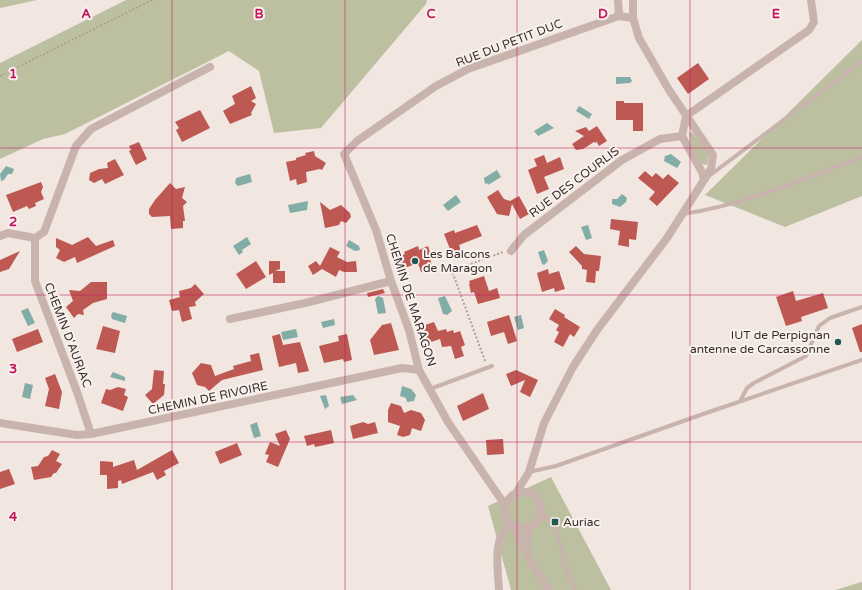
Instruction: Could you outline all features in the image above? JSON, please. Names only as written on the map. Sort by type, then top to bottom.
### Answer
[{"type":"street","points":[[618,0],[618,16]]},
{"type":"street","points":[[548,590],[505,515],[505,505],[527,475],[544,423],[573,367],[597,330],[667,238],[711,169],[713,155],[669,90],[639,38],[633,18],[633,0]]},
{"type":"street","points":[[704,180],[702,172],[682,136],[686,116],[810,30],[814,22],[811,0]]},
{"type":"street","name":"RUE DU PETIT DUC","points":[[344,154],[357,141],[436,86],[468,69],[618,16],[633,18]]},
{"type":"street","points":[[0,236],[8,233],[35,238],[44,232],[76,146],[91,129],[210,67]]},
{"type":"street","name":"RUE DES COURLIS","points":[[511,251],[524,235],[622,160],[660,139],[682,136]]},
{"type":"street","name":"CHEMIN DE MARAGON","points":[[344,154],[376,230],[391,281],[409,330],[419,370],[448,422],[505,505]]},
{"type":"street","name":"CHEMIN D'AURIAC","points":[[35,238],[35,281],[78,392],[91,434]]},
{"type":"street","points":[[230,319],[305,303],[391,281]]},
{"type":"street","name":"CHEMIN DE RIVOIRE","points":[[0,423],[77,434],[91,434],[402,368],[419,370]]},
{"type":"street","points":[[499,590],[497,564],[499,537],[504,528],[512,525],[524,528],[529,527],[539,519],[541,514],[540,502],[532,494],[527,475]]},
{"type":"street","points":[[493,487],[514,494],[521,492],[532,494]]},
{"type":"street","points":[[526,553],[529,527]]},
{"type":"lane","points":[[704,180],[862,61]]},
{"type":"lane","points":[[682,215],[708,211],[789,185],[862,158]]},
{"type":"lane","points":[[740,401],[747,388],[754,383],[806,356],[819,326],[830,318],[862,307]]},
{"type":"lane","points":[[527,475],[862,360]]},
{"type":"lane","points":[[430,389],[490,367]]},
{"type":"lane","points":[[541,514],[555,526],[559,535],[563,557],[575,590]]},
{"type":"path","points":[[0,76],[152,0]]},
{"type":"path","points":[[490,367],[452,271],[498,253],[511,251]]},
{"type":"green space","points":[[0,0],[37,0],[0,8]]},
{"type":"green space","points":[[126,0],[427,0],[426,4],[321,128],[274,133],[259,71],[229,51],[65,134],[43,139],[0,159],[0,63]]},
{"type":"green space","points":[[862,40],[862,196],[785,227],[705,195]]},
{"type":"green space","points":[[692,132],[709,154],[707,165],[702,164],[691,145],[689,133]]},
{"type":"green space","points":[[551,477],[611,590],[511,590],[488,506]]},
{"type":"green space","points":[[862,582],[862,590],[835,590]]},
{"type":"water","points":[[616,77],[630,77],[632,81],[630,83],[616,84]]},
{"type":"water","points":[[579,106],[592,114],[589,119],[576,111]]},
{"type":"water","points":[[547,123],[554,128],[538,136],[534,131]]},
{"type":"water","points":[[671,154],[681,162],[677,168],[664,161],[665,156]]},
{"type":"water","points":[[6,166],[14,169],[12,174],[8,174],[4,180],[1,181],[0,174]]},
{"type":"water","points":[[497,170],[501,177],[488,185],[487,183],[485,184],[484,178]]},
{"type":"water","points":[[250,174],[252,182],[238,186],[235,183],[236,178]]},
{"type":"water","points":[[622,194],[627,198],[626,202],[620,207],[612,204],[612,199],[617,199]]},
{"type":"water","points":[[456,195],[461,202],[448,211],[443,205]]},
{"type":"water","points":[[308,201],[307,210],[290,213],[288,205]]},
{"type":"water","points":[[588,225],[592,238],[586,240],[581,227]]},
{"type":"water","points":[[247,237],[251,244],[242,250],[243,252],[239,255],[233,246]]},
{"type":"water","points":[[349,240],[359,246],[360,250],[355,251],[346,246]]},
{"type":"water","points":[[544,250],[548,261],[544,265],[542,264],[538,252]]},
{"type":"water","points":[[378,296],[383,298],[386,313],[378,314],[375,299]]},
{"type":"water","points":[[445,296],[452,311],[447,315],[443,314],[438,298]]},
{"type":"water","points":[[28,308],[35,323],[28,326],[21,311]]},
{"type":"water","points":[[113,312],[127,316],[125,323],[112,319],[111,315]]},
{"type":"water","points":[[521,315],[524,328],[518,330],[514,317]]},
{"type":"water","points":[[334,319],[335,325],[323,328],[321,322]]},
{"type":"water","points":[[296,329],[298,337],[283,340],[281,332]]},
{"type":"water","points":[[113,372],[125,377],[125,381],[110,377]]},
{"type":"water","points":[[25,383],[33,385],[30,399],[22,397]]},
{"type":"water","points":[[402,386],[411,389],[416,395],[414,401],[407,402],[406,398],[400,396]]},
{"type":"water","points":[[326,395],[329,406],[325,409],[320,396]]},
{"type":"water","points":[[353,395],[357,400],[342,404],[340,397]]},
{"type":"water","points":[[257,422],[261,436],[254,438],[250,425]]},
{"type":"building","points":[[698,63],[709,79],[688,94],[677,78]]},
{"type":"building","points":[[251,86],[256,98],[251,101],[256,104],[251,113],[252,115],[230,124],[223,111],[235,104],[232,96]]},
{"type":"building","points":[[616,101],[624,101],[624,103],[643,103],[643,131],[633,131],[633,120],[616,120]]},
{"type":"building","points":[[200,110],[210,128],[182,142],[176,130],[179,128],[175,122]]},
{"type":"building","points":[[597,126],[607,141],[599,146],[596,141],[596,143],[594,142],[583,149],[576,150],[572,144],[584,136],[575,131],[586,127],[589,131]]},
{"type":"building","points":[[139,142],[147,159],[136,165],[129,151],[131,150],[129,146]]},
{"type":"building","points":[[314,151],[315,156],[326,163],[322,170],[320,169],[306,172],[307,182],[297,185],[296,179],[290,181],[286,162],[296,160],[296,158],[306,155],[305,153]]},
{"type":"building","points":[[544,155],[547,163],[560,157],[564,169],[544,177],[549,189],[537,194],[528,170],[537,166],[534,159]]},
{"type":"building","points":[[115,159],[124,175],[105,184],[102,179],[94,183],[89,180],[90,173],[99,169],[108,168],[107,163]]},
{"type":"building","points":[[645,171],[652,177],[656,173],[663,179],[668,174],[679,183],[657,206],[649,199],[655,192],[638,178]]},
{"type":"building","points":[[41,182],[43,187],[41,192],[44,199],[35,203],[36,206],[29,209],[27,206],[13,212],[6,195]]},
{"type":"building","points":[[170,183],[176,189],[185,187],[182,198],[187,202],[183,206],[185,221],[183,221],[183,228],[171,229],[170,216],[152,217],[149,214],[149,209],[155,200]]},
{"type":"building","points":[[498,190],[504,199],[510,201],[519,196],[529,214],[520,219],[512,204],[509,216],[497,214],[487,197]]},
{"type":"building","points":[[320,202],[330,210],[341,205],[350,213],[351,217],[346,223],[341,221],[339,225],[325,228]]},
{"type":"building","points":[[611,219],[638,222],[636,240],[629,239],[629,247],[618,245],[620,231],[610,229]]},
{"type":"building","points":[[477,225],[482,236],[459,245],[463,256],[454,259],[444,234],[454,230],[455,233]]},
{"type":"building","points":[[88,237],[96,246],[113,240],[115,246],[77,263],[75,257],[64,262],[56,258],[60,250],[56,247],[56,238],[72,245]]},
{"type":"building","name":"Les Balcons de Maragon","points":[[418,246],[419,250],[428,246],[432,258],[430,259],[433,268],[421,272],[418,263],[402,269],[397,257]]},
{"type":"building","points":[[576,246],[584,254],[601,256],[599,271],[596,271],[595,283],[586,282],[587,270],[582,269],[582,266],[569,252]]},
{"type":"building","points":[[330,247],[340,252],[337,257],[347,262],[356,261],[357,272],[344,272],[339,270],[336,277],[322,269],[313,275],[308,266],[316,261],[320,266]]},
{"type":"building","points":[[20,251],[9,269],[0,272],[0,260]]},
{"type":"building","points":[[256,261],[266,277],[246,289],[236,274]]},
{"type":"building","points":[[269,261],[280,261],[280,269],[275,271],[285,271],[285,283],[273,283],[273,273],[269,275]]},
{"type":"building","points":[[548,269],[549,274],[559,271],[565,289],[555,292],[554,288],[542,292],[537,273]]},
{"type":"building","points":[[484,276],[489,291],[497,288],[500,298],[478,304],[474,292],[471,293],[469,281]]},
{"type":"building","points":[[91,282],[107,282],[107,299],[93,303],[83,310],[84,315],[78,314],[74,318],[66,307],[73,301],[69,290],[80,291]]},
{"type":"building","points":[[195,284],[204,294],[195,302],[196,306],[189,307],[192,319],[182,322],[179,310],[172,311],[169,300],[180,297],[179,291],[191,288]]},
{"type":"building","points":[[383,289],[385,293],[368,297],[367,293]]},
{"type":"building","points":[[793,291],[796,301],[823,293],[828,308],[801,317],[802,321],[786,326],[776,297]]},
{"type":"building","points":[[555,309],[565,315],[564,317],[580,327],[574,337],[570,334],[563,347],[554,342],[559,332],[556,330],[559,325],[549,319]]},
{"type":"building","points":[[509,315],[517,341],[508,344],[504,332],[491,336],[487,322]]},
{"type":"building","points":[[434,322],[438,331],[446,329],[447,332],[453,330],[454,333],[460,331],[465,345],[461,347],[464,356],[455,359],[451,346],[442,347],[440,339],[428,343],[422,326]]},
{"type":"building","points":[[391,323],[399,350],[374,355],[370,340],[382,325]]},
{"type":"building","points":[[862,324],[862,352],[860,352],[852,328]]},
{"type":"building","points":[[103,326],[120,331],[115,353],[96,349]]},
{"type":"building","points":[[38,329],[43,342],[17,352],[12,339]]},
{"type":"building","points":[[280,334],[283,345],[300,342],[309,371],[298,373],[296,363],[279,367],[272,336]]},
{"type":"building","points":[[347,334],[352,360],[344,362],[343,359],[324,363],[319,346],[339,341],[338,336]]},
{"type":"building","points":[[259,353],[263,370],[222,380],[209,391],[205,387],[197,385],[192,373],[201,363],[211,365],[215,376],[234,369],[233,366],[251,361],[250,355]]},
{"type":"building","points":[[154,370],[164,371],[163,384],[165,384],[164,395],[153,404],[145,395],[152,389]]},
{"type":"building","points":[[516,370],[538,380],[530,397],[520,392],[525,380],[511,386],[506,374]]},
{"type":"building","points":[[55,374],[62,392],[59,409],[45,406],[49,389],[45,378]]},
{"type":"building","points":[[118,387],[126,389],[124,395],[128,397],[123,411],[101,403],[106,389],[110,390]]},
{"type":"building","points":[[483,393],[489,409],[463,421],[457,406]]},
{"type":"building","points":[[391,403],[401,406],[404,413],[411,410],[421,413],[425,420],[421,431],[412,428],[410,435],[403,437],[397,435],[400,426],[388,422],[388,410]]},
{"type":"building","points":[[363,422],[368,424],[375,422],[378,433],[353,439],[350,426]]},
{"type":"building","points":[[286,430],[290,439],[278,467],[266,462],[269,455],[265,454],[270,442],[280,446],[275,434]]},
{"type":"building","points":[[331,430],[334,443],[315,447],[314,444],[307,446],[304,436]]},
{"type":"building","points":[[503,439],[504,454],[487,455],[486,440]]},
{"type":"building","points":[[237,443],[242,455],[220,464],[215,452]]},
{"type":"building","points":[[52,450],[60,454],[56,461],[62,464],[56,473],[54,473],[51,477],[34,480],[31,467],[38,466],[44,457],[48,456]]},
{"type":"building","points":[[172,450],[179,463],[164,471],[166,475],[157,480],[153,472],[122,484],[121,480],[118,481],[118,488],[107,489],[107,475],[100,475],[100,461],[113,462],[113,467],[134,460],[137,470]]},
{"type":"building","points":[[9,469],[15,484],[0,489],[0,472]]},
{"type":"place","name":"Les Balcons de Maragon","points":[[415,261]]},
{"type":"place","name":"IUT de Perpignan antenne de Carcassonne","points":[[838,342]]},
{"type":"place","name":"Auriac","points":[[555,522]]}]
